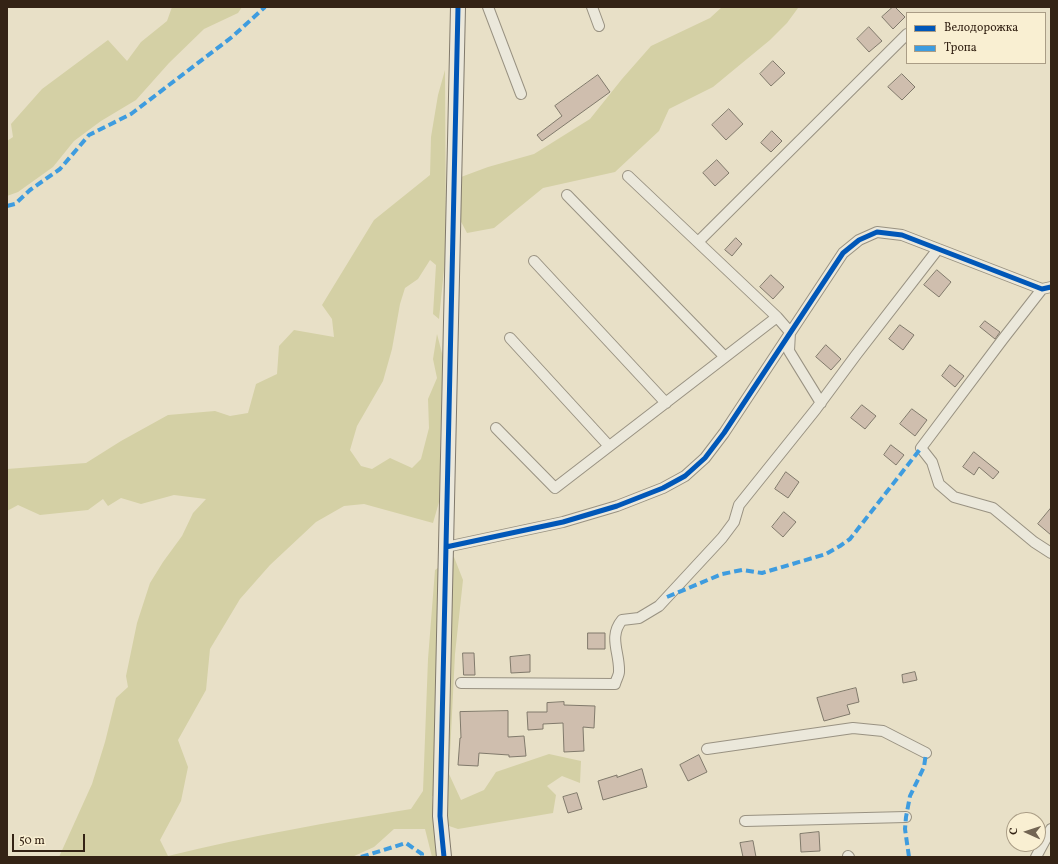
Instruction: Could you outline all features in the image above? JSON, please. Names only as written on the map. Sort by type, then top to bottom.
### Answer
[{"type":"street","points":[[444,857],[440,816],[458,7]]},
{"type":"street","points":[[488,7],[521,94]]},
{"type":"street","points":[[592,7],[599,26]]},
{"type":"street","points":[[698,242],[906,35]]},
{"type":"street","points":[[628,176],[778,317],[790,332],[790,352],[821,403]]},
{"type":"street","points":[[567,195],[725,357]]},
{"type":"street","points":[[446,547],[564,522],[617,506],[663,488],[685,476],[705,458],[724,433],[843,253],[858,240],[877,232],[902,235],[1046,288],[1003,339],[921,448],[932,462],[939,484],[954,497],[993,508],[1034,542],[1051,553]]},
{"type":"street","points":[[462,683],[615,684],[619,672],[615,646],[616,627],[622,620],[638,618],[660,606],[722,538],[734,522],[740,505],[821,403],[938,249]]},
{"type":"street","points":[[534,261],[666,403]]},
{"type":"street","points":[[496,428],[555,488],[778,317]]},
{"type":"street","points":[[510,338],[609,446]]},
{"type":"street","points":[[707,749],[853,728],[883,731],[926,753]]},
{"type":"street","points":[[745,821],[906,817]]},
{"type":"street","points":[[1036,857],[1051,829]]},
{"type":"shaded area","points":[[172,7],[242,7],[238,13],[204,29],[169,63],[136,100],[101,121],[74,141],[53,167],[18,192],[7,196],[7,141],[13,137],[11,124],[42,89],[108,40],[127,61],[141,42],[167,21]]},
{"type":"shaded area","points":[[722,7],[798,8],[787,23],[770,40],[713,87],[669,109],[659,131],[615,172],[543,188],[494,228],[467,233],[458,216],[461,177],[488,167],[534,154],[590,119],[651,46],[710,18]]},
{"type":"shaded area","points":[[445,70],[446,250],[439,319],[433,314],[436,265],[430,260],[418,279],[405,288],[400,304],[392,349],[383,381],[357,426],[350,450],[361,466],[372,469],[390,458],[412,468],[421,459],[429,428],[428,399],[437,378],[433,359],[437,334],[443,357],[440,452],[441,495],[433,523],[364,504],[344,506],[316,522],[270,565],[240,599],[210,649],[206,690],[178,740],[188,767],[181,801],[160,840],[168,856],[290,830],[411,809],[423,791],[428,659],[435,570],[454,557],[463,580],[455,654],[449,774],[461,800],[484,790],[496,772],[549,754],[581,761],[580,783],[562,776],[547,786],[556,795],[553,813],[458,829],[446,825],[445,803],[432,796],[435,835],[439,857],[432,857],[425,829],[394,829],[374,847],[352,857],[59,857],[92,784],[105,742],[116,698],[128,687],[126,676],[137,623],[150,583],[182,536],[193,513],[206,499],[174,495],[141,504],[121,498],[108,506],[103,499],[88,510],[40,515],[18,505],[7,511],[7,469],[86,463],[121,441],[168,415],[215,411],[230,416],[248,413],[256,384],[277,374],[279,346],[294,330],[334,337],[332,319],[322,305],[374,220],[430,175],[431,137],[438,95]]},
{"type":"building","points":[[893,7],[895,7],[905,17],[893,29],[882,17]]},
{"type":"building","points":[[869,27],[882,41],[869,52],[857,39]]},
{"type":"building","points":[[773,61],[785,73],[771,86],[760,74]]},
{"type":"building","points":[[902,74],[915,87],[902,100],[888,87]]},
{"type":"building","points":[[598,75],[610,92],[542,141],[537,135],[562,116],[555,106]]},
{"type":"building","points":[[729,109],[743,124],[726,140],[712,125]]},
{"type":"building","points":[[772,131],[782,141],[771,152],[761,143]]},
{"type":"building","points":[[717,160],[729,173],[715,186],[703,173]]},
{"type":"building","points":[[736,238],[742,244],[732,256],[725,250]]},
{"type":"building","points":[[937,270],[951,282],[939,297],[924,285]]},
{"type":"building","points":[[771,275],[784,287],[773,299],[760,287]]},
{"type":"building","points":[[985,321],[1000,332],[995,339],[980,327]]},
{"type":"building","points":[[900,325],[914,335],[903,350],[889,339]]},
{"type":"building","points":[[826,345],[841,359],[831,370],[816,357]]},
{"type":"building","points":[[950,365],[964,376],[955,387],[942,376]]},
{"type":"building","points":[[862,405],[876,416],[865,429],[851,418]]},
{"type":"building","points":[[912,409],[927,420],[915,436],[900,424]]},
{"type":"building","points":[[891,445],[904,455],[896,465],[884,455]]},
{"type":"building","points":[[974,452],[999,472],[993,479],[979,467],[974,475],[963,467]]},
{"type":"building","points":[[786,472],[799,482],[788,498],[775,489]]},
{"type":"building","points":[[1051,508],[1051,535],[1038,524]]},
{"type":"building","points":[[784,512],[796,522],[783,537],[772,527]]},
{"type":"building","points":[[588,633],[605,633],[605,649],[588,649]]},
{"type":"building","points":[[463,653],[474,653],[475,675],[464,675]]},
{"type":"building","points":[[530,655],[530,672],[511,673],[510,657]]},
{"type":"building","points":[[915,672],[917,680],[903,683],[902,675]]},
{"type":"building","points":[[856,688],[859,702],[847,705],[850,714],[824,721],[817,698]]},
{"type":"building","points":[[564,702],[564,705],[595,706],[594,728],[583,727],[584,751],[564,752],[563,723],[543,724],[543,729],[528,730],[527,712],[547,712],[547,703]]},
{"type":"building","points":[[508,711],[508,737],[524,736],[526,756],[509,757],[509,755],[479,753],[478,766],[458,765],[461,738],[460,712]]},
{"type":"building","points":[[699,755],[707,772],[688,781],[680,765]]},
{"type":"building","points":[[642,769],[647,787],[603,800],[598,781]]},
{"type":"building","points":[[577,793],[582,809],[568,813],[563,797]]},
{"type":"building","points":[[819,832],[820,851],[801,852],[800,834]]},
{"type":"building","points":[[753,841],[756,857],[743,857],[740,843]]},
{"type":"marked path","points":[[7,206],[15,204],[30,190],[60,169],[89,135],[131,114],[232,37],[265,7]]},
{"type":"marked path","points":[[667,597],[722,574],[742,570],[762,573],[826,554],[840,546],[850,539],[921,448]]},
{"type":"marked path","points":[[909,857],[905,829],[906,817],[910,796],[924,767],[926,753]]},
{"type":"marked path","points":[[361,857],[406,843],[422,854],[422,857]]},
{"type":"cycle path","points":[[444,857],[440,816],[458,7]]},
{"type":"cycle path","points":[[446,547],[563,522],[617,506],[663,488],[685,476],[705,458],[724,433],[843,253],[859,240],[877,232],[902,235],[1042,289],[1051,287]]}]
